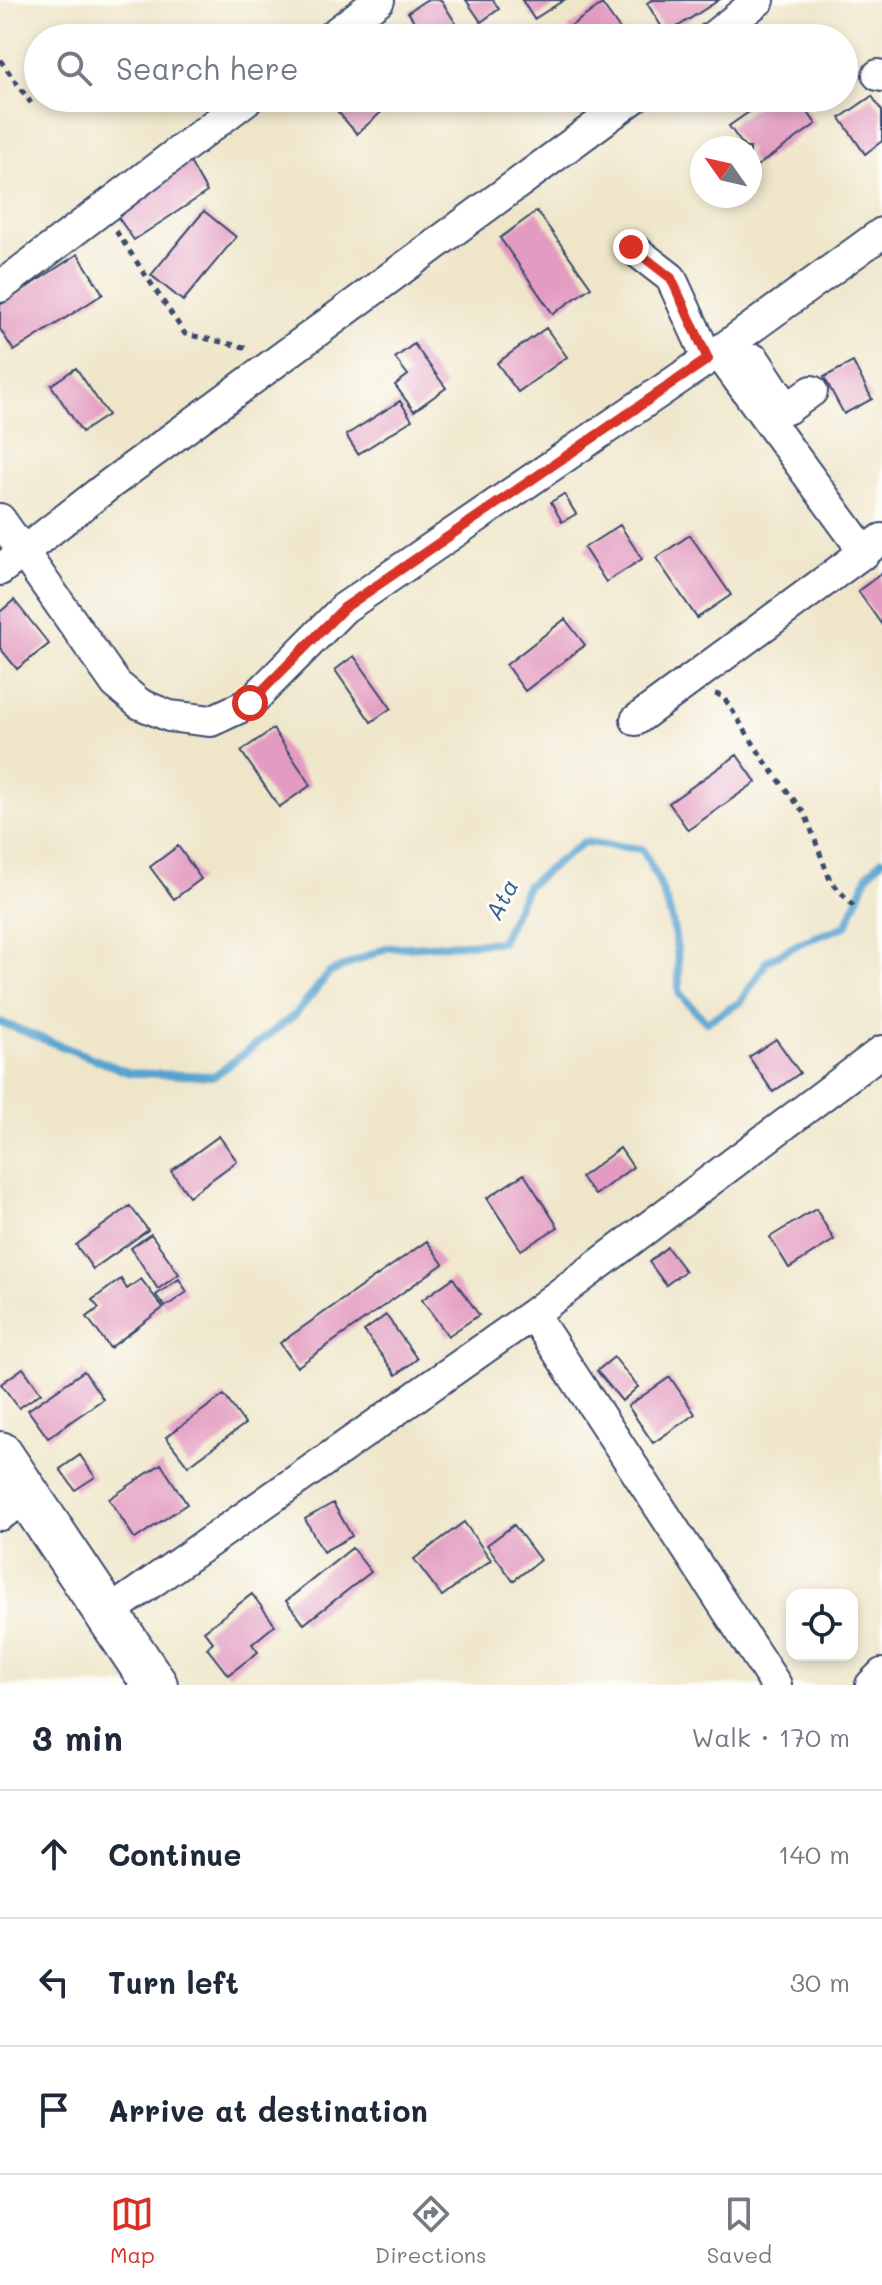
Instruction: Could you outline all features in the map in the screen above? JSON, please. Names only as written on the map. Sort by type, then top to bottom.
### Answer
[{"type":"highway","points":[[0,1454],[14,1506],[108,1613],[155,1685]]},
{"type":"street","points":[[347,24],[379,0]]},
{"type":"street","points":[[729,24],[759,0]]},
{"type":"street","points":[[0,287],[230,112]]},
{"type":"street","points":[[11,562],[110,484],[615,112]]},
{"type":"street","points":[[0,519],[11,562],[116,684],[140,704],[169,716],[211,721],[250,703],[344,608],[720,361],[882,233]]},
{"type":"street","points":[[631,247],[671,278],[720,361],[874,546],[636,720]]},
{"type":"street","points":[[720,361],[755,360],[787,409],[812,391]]},
{"type":"street","points":[[108,1613],[533,1314],[882,1051]]},
{"type":"street","points":[[533,1314],[776,1685]]},
{"type":"street","points":[[871,1685],[882,1674]]},
{"type":"path","points":[[0,60],[24,93]]},
{"type":"path","points":[[102,209],[185,334],[285,356]]},
{"type":"path","points":[[683,686],[723,696],[806,816],[830,880],[854,907]]},
{"type":"building","points":[[426,0],[441,0],[456,24],[416,24],[408,12]]},
{"type":"building","points":[[466,0],[493,0],[499,9],[481,22]]},
{"type":"building","points":[[522,0],[564,0],[534,19]]},
{"type":"building","points":[[652,0],[719,0],[682,24],[660,24],[647,3]]},
{"type":"building","points":[[602,4],[616,24],[574,24]]},
{"type":"building","points":[[872,96],[882,111],[882,141],[865,154],[840,118],[849,112],[858,112],[858,106]]},
{"type":"building","points":[[338,112],[381,112],[357,134]]},
{"type":"building","points":[[749,112],[808,112],[816,124],[762,162],[762,136],[736,136],[729,126]]},
{"type":"building","points":[[190,162],[207,192],[134,240],[115,213]]},
{"type":"building","points":[[204,211],[236,237],[183,301],[151,275]]},
{"type":"building","points":[[537,211],[591,287],[553,314],[500,238]]},
{"type":"building","points":[[78,254],[103,294],[14,351],[0,329],[0,305]]},
{"type":"building","points":[[546,328],[567,357],[518,392],[497,363]]},
{"type":"building","points":[[414,344],[446,388],[414,411],[395,385],[408,375],[395,358]]},
{"type":"building","points":[[853,362],[872,399],[844,414],[824,377]]},
{"type":"building","points":[[76,368],[108,415],[82,432],[51,385]]},
{"type":"building","points":[[400,401],[412,420],[358,454],[346,435]]},
{"type":"building","points":[[564,494],[576,514],[562,522],[551,502]]},
{"type":"building","points":[[620,525],[642,559],[606,582],[584,548]]},
{"type":"building","points":[[690,535],[731,595],[697,618],[656,558]]},
{"type":"building","points":[[882,573],[882,625],[858,591]]},
{"type":"building","points":[[14,600],[49,644],[17,669],[0,648],[0,612]]},
{"type":"building","points":[[565,619],[585,645],[525,691],[506,665]]},
{"type":"building","points":[[354,656],[391,708],[371,722],[335,670]]},
{"type":"building","points":[[273,729],[311,785],[279,807],[241,751]]},
{"type":"building","points":[[737,755],[756,782],[688,830],[669,803]]},
{"type":"building","points":[[178,846],[201,879],[174,899],[150,867]]},
{"type":"building","points":[[776,1039],[800,1073],[773,1092],[749,1057]]},
{"type":"building","points":[[219,1136],[237,1161],[189,1196],[171,1171]]},
{"type":"building","points":[[620,1148],[633,1167],[595,1195],[581,1177]]},
{"type":"building","points":[[524,1174],[558,1227],[521,1250],[487,1198]]},
{"type":"building","points":[[130,1206],[148,1230],[93,1269],[76,1245]]},
{"type":"building","points":[[816,1209],[834,1240],[789,1268],[770,1237]]},
{"type":"building","points":[[151,1234],[179,1274],[158,1289],[131,1248]]},
{"type":"building","points":[[427,1241],[443,1264],[297,1367],[280,1343]]},
{"type":"building","points":[[667,1247],[685,1271],[666,1285],[649,1262]]},
{"type":"building","points":[[453,1278],[479,1315],[448,1336],[422,1300]]},
{"type":"building","points":[[121,1279],[127,1289],[141,1279],[163,1308],[110,1348],[87,1317],[99,1308],[92,1300]]},
{"type":"building","points":[[179,1279],[187,1292],[165,1307],[156,1295]]},
{"type":"building","points":[[386,1315],[417,1359],[396,1375],[364,1331]]},
{"type":"building","points":[[614,1357],[638,1387],[622,1401],[597,1371]]},
{"type":"building","points":[[23,1368],[41,1393],[19,1408],[1,1384]]},
{"type":"building","points":[[84,1371],[103,1399],[48,1438],[28,1410]]},
{"type":"building","points":[[670,1377],[695,1414],[653,1443],[628,1406]]},
{"type":"building","points":[[224,1395],[245,1424],[188,1466],[166,1437]]},
{"type":"building","points":[[80,1455],[95,1477],[75,1490],[60,1469]]},
{"type":"building","points":[[161,1464],[187,1504],[135,1539],[109,1499]]},
{"type":"building","points":[[333,1503],[352,1536],[323,1552],[305,1519]]},
{"type":"building","points":[[464,1522],[491,1560],[442,1596],[414,1559]]},
{"type":"building","points":[[514,1525],[540,1560],[513,1581],[487,1545]]},
{"type":"building","points":[[352,1548],[371,1572],[304,1624],[286,1601]]},
{"type":"building","points":[[252,1594],[275,1625],[252,1644],[258,1652],[228,1675],[207,1648],[213,1642],[204,1631]]},
{"type":"waterway","name":"Ata","points":[[0,1022],[130,1073],[214,1076],[296,1014],[329,973],[386,948],[501,942],[527,886],[584,842],[642,849],[660,885],[671,918],[679,993],[706,1022],[741,1002],[767,961],[802,942],[846,926],[868,874],[882,860]]},
{"type":"route","points":[[250,703],[344,608],[708,359],[671,278],[631,247]]}]
